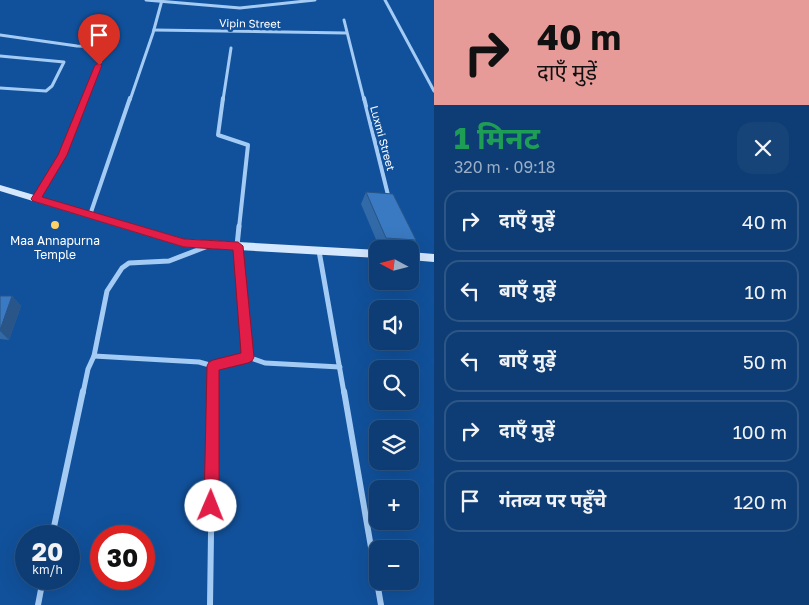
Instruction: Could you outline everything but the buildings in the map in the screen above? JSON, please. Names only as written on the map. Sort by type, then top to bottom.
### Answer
[{"type":"street","points":[[146,0],[240,8],[315,0]]},
{"type":"street","points":[[385,0],[434,91]]},
{"type":"street","points":[[90,215],[154,30],[161,1]]},
{"type":"street","name":"Luxmi Street","points":[[344,20],[390,201]]},
{"type":"street","name":"Vipin Street","points":[[154,30],[346,33]]},
{"type":"street","points":[[0,35],[77,46],[106,47],[63,155],[36,199]]},
{"type":"street","points":[[231,48],[218,135],[248,145],[238,246],[248,357]]},
{"type":"street","points":[[0,56],[64,62],[52,86],[46,92],[0,88]]},
{"type":"street","points":[[1,191],[36,199],[184,243],[369,254]]},
{"type":"street","points":[[404,233],[407,240]]},
{"type":"street","points":[[54,525],[88,369],[94,356],[107,291],[122,268],[130,263],[169,261],[210,245]]},
{"type":"street","points":[[319,251],[381,605]]},
{"type":"street","points":[[419,257],[434,258]]},
{"type":"street","points":[[94,356],[199,362],[213,366],[248,357],[265,363],[340,367]]},
{"type":"street","points":[[210,605],[213,366]]},
{"type":"street","points":[[38,605],[41,590]]},
{"type":"place","name":"Maa Annapurna Temple","points":[[55,225]]},
{"type":"route","points":[[99,65],[63,155],[36,199],[184,243],[238,246],[248,357],[213,366],[211,506]]}]
